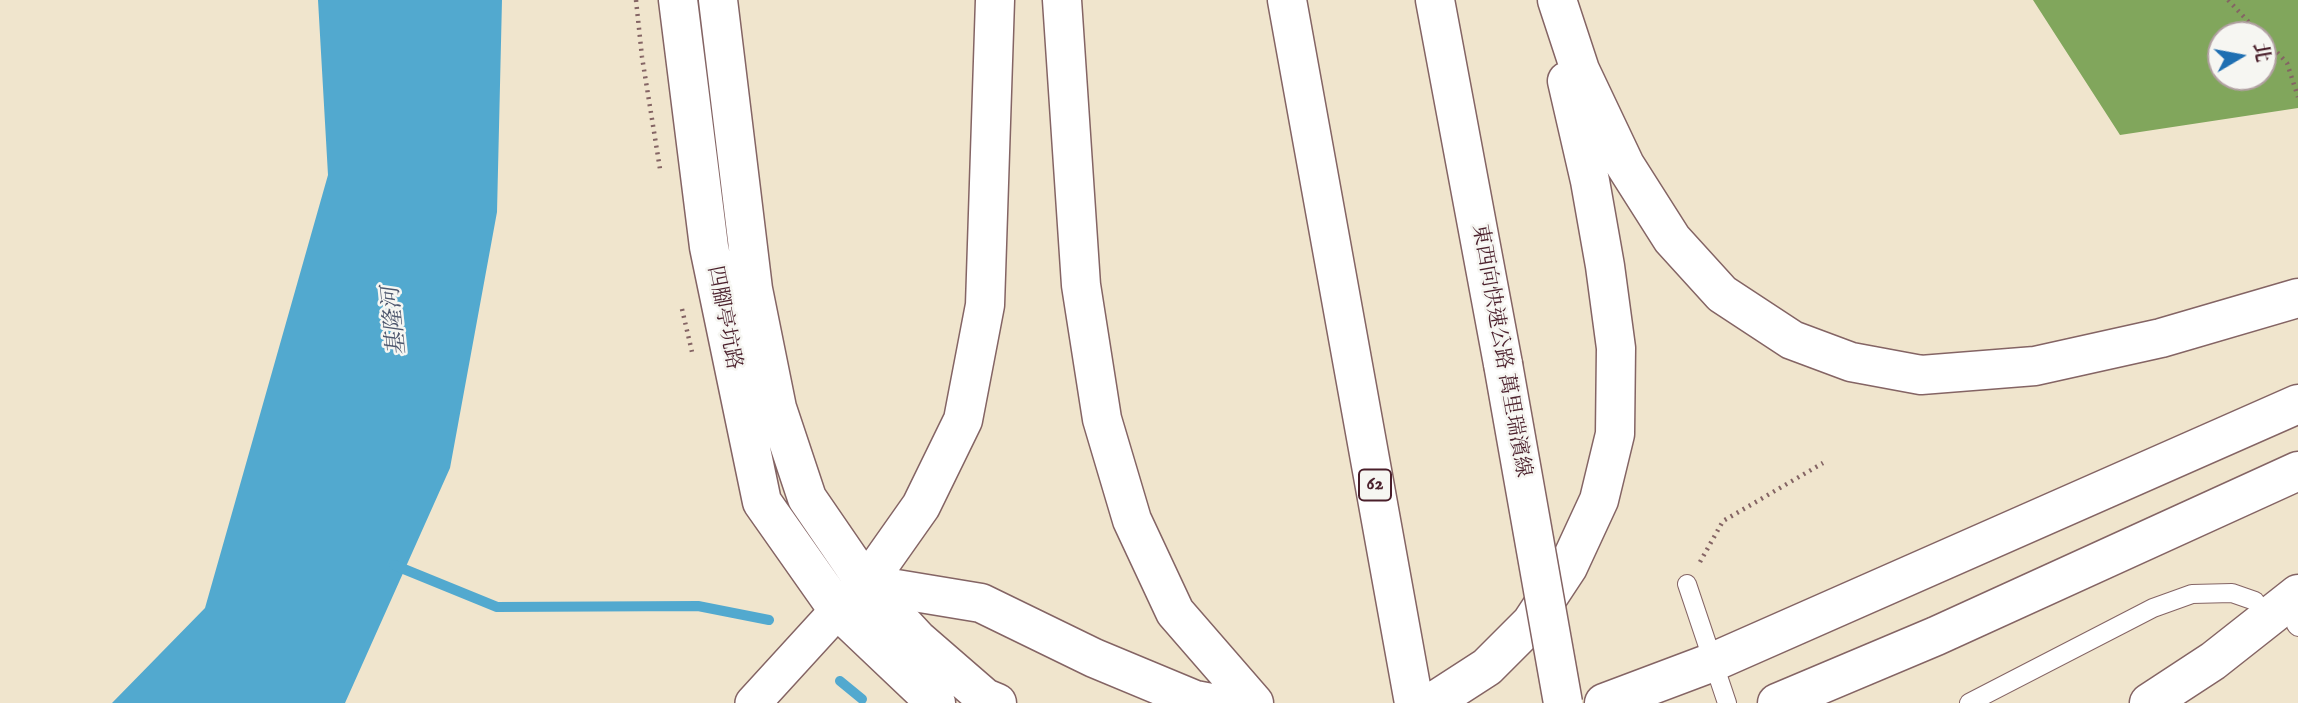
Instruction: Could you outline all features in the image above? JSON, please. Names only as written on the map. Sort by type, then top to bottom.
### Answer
[{"type":"main road","name":"四腳亭坑路","points":[[678,0],[709,247],[738,397],[762,502],[838,610],[936,703]]},
{"type":"main road","name":"四腳亭坑路","points":[[718,0],[753,289],[776,408],[807,498],[866,584],[917,639],[985,698],[997,703]]},
{"type":"main road","points":[[995,0],[985,305],[963,419],[921,506],[866,584],[981,603],[1094,658],[1195,700],[1211,703]]},
{"type":"main road","points":[[1062,0],[1081,285],[1102,419],[1132,520],[1175,612],[1254,703]]},
{"type":"main road","name":"62","points":[[1287,0],[1414,703]]},
{"type":"main road","name":"東西向快速公路 萬里瑞濱線","points":[[1435,0],[1563,703]]},
{"type":"main road","points":[[1428,703],[1487,667],[1531,623],[1568,568],[1599,500],[1615,434],[1616,348],[1605,266],[1590,181],[1549,0]]},
{"type":"main road","points":[[1557,0],[1580,70],[1625,165],[1672,239],[1722,294],[1792,340],[1851,362],[1921,375],[2035,366],[2148,341],[2298,298]]},
{"type":"main road","points":[[1604,703],[1713,662],[2298,404]]},
{"type":"main road","points":[[1777,703],[1936,636],[2298,471]]},
{"type":"main road","points":[[2149,703],[2213,661],[2297,615]]},
{"type":"street","points":[[753,703],[838,610],[866,584]]},
{"type":"lane","points":[[1687,584],[1727,703]]},
{"type":"lane","points":[[1969,703],[2154,608],[2192,594],[2232,593],[2255,601]]},
{"type":"path","points":[[2228,0],[2248,21]]},
{"type":"path","points":[[2277,52],[2287,63],[2298,97]]},
{"type":"path","points":[[1687,584],[1723,521],[1824,463]]},
{"type":"green space","points":[[2033,0],[2298,0],[2298,108],[2120,135]]},
{"type":"water","name":"基隆河","points":[[318,0],[502,0],[497,212],[450,468],[345,703],[112,703],[205,608],[328,175]]},
{"type":"waterway","points":[[394,565],[497,607],[698,606],[769,620]]},
{"type":"waterway","points":[[840,681],[862,699]]}]
